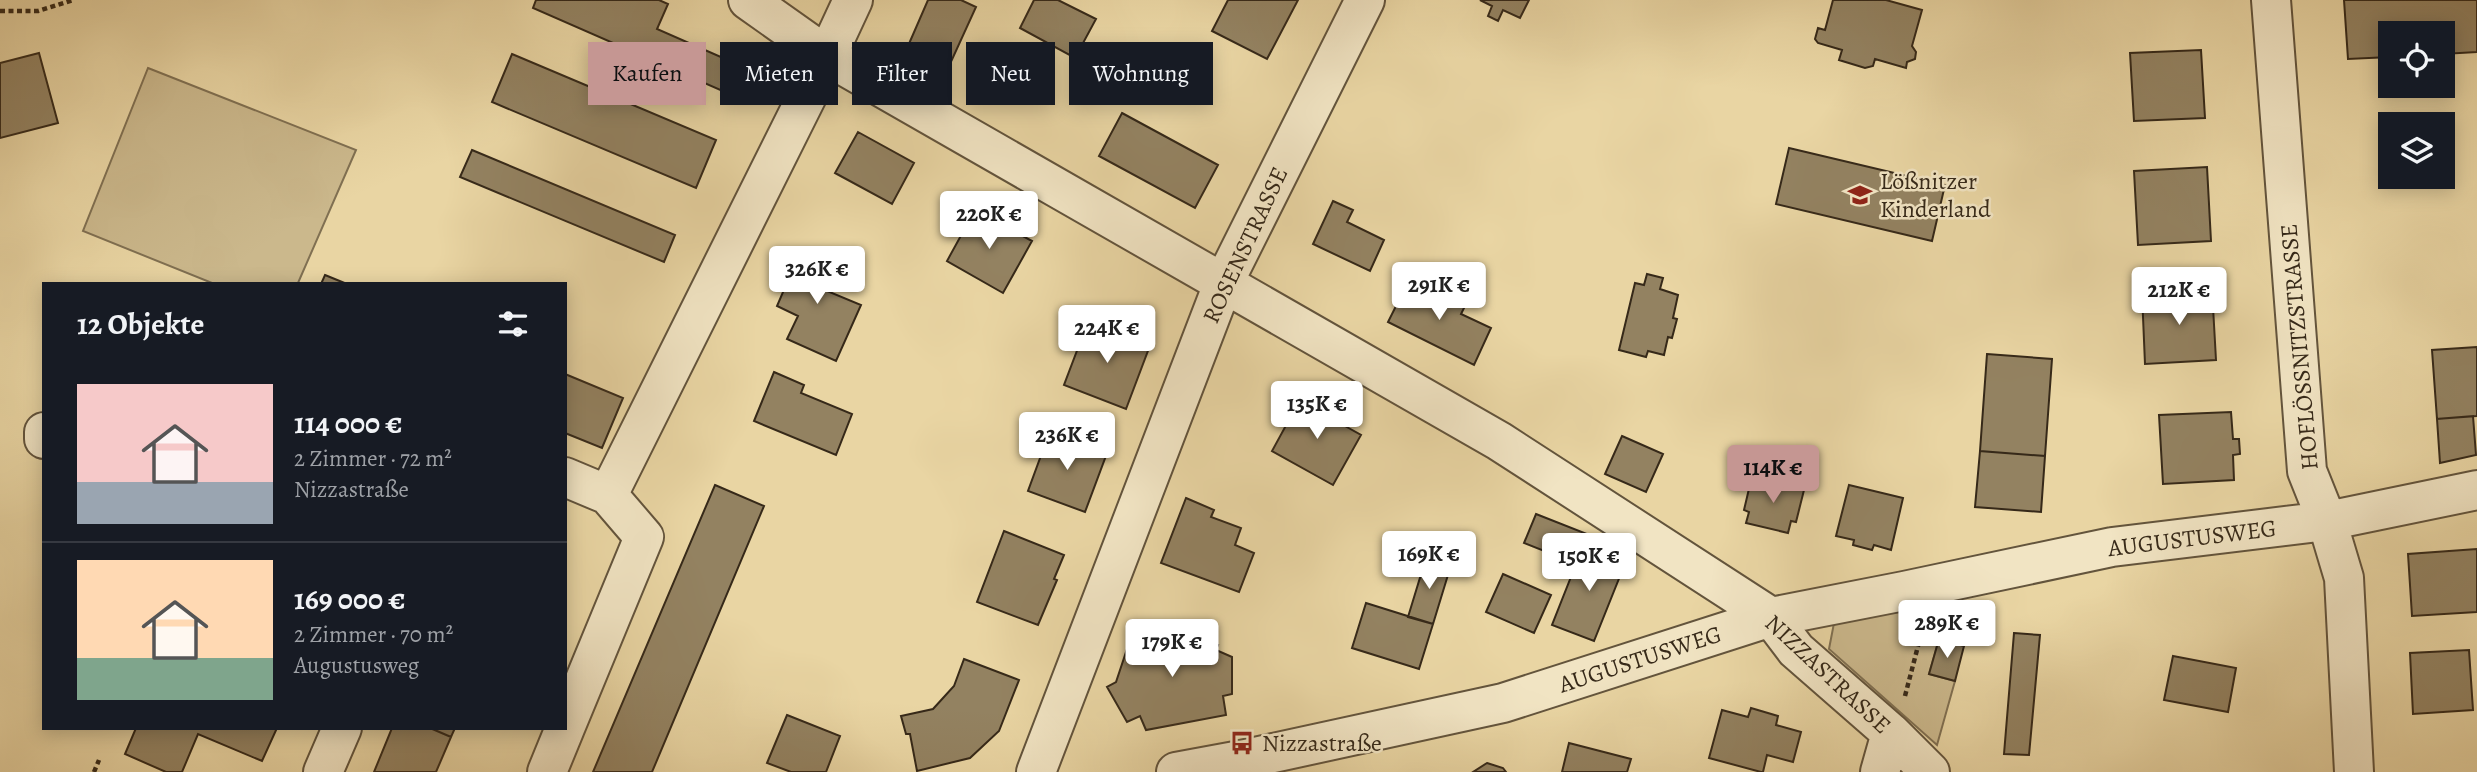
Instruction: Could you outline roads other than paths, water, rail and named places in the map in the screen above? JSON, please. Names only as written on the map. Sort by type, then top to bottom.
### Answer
[{"type":"street","name":"NIZZASTRASSE","points":[[748,0],[807,42]]},
{"type":"street","points":[[834,42],[853,0]]},
{"type":"street","name":"ROSENSTRASSE","points":[[1036,772],[1223,284],[1364,0]]},
{"type":"street","name":"HOFLÖSSNITZSTRASSE","points":[[2271,0],[2307,471],[2327,521],[2344,578],[2354,772]]},
{"type":"street","name":"NIZZASTRASSE","points":[[838,62],[1499,441],[1771,617],[1796,650],[1891,733],[1930,772]]},
{"type":"street","points":[[608,495],[803,105]]},
{"type":"street","points":[[567,478],[608,495],[644,537],[567,723]]},
{"type":"street","name":"AUGUSTUSWEG","points":[[1176,772],[1503,703],[1771,617],[2112,547],[2327,521],[2477,490]]},
{"type":"street","points":[[323,772],[341,730]]},
{"type":"street","points":[[547,772],[564,730]]},
{"type":"street","points":[[1880,772],[1891,733]]},
{"type":"place","name":"Lößnitzer Kinderland","points":[[1860,195]]},
{"type":"place","name":"Nizzastraße","points":[[1242,743]]}]
